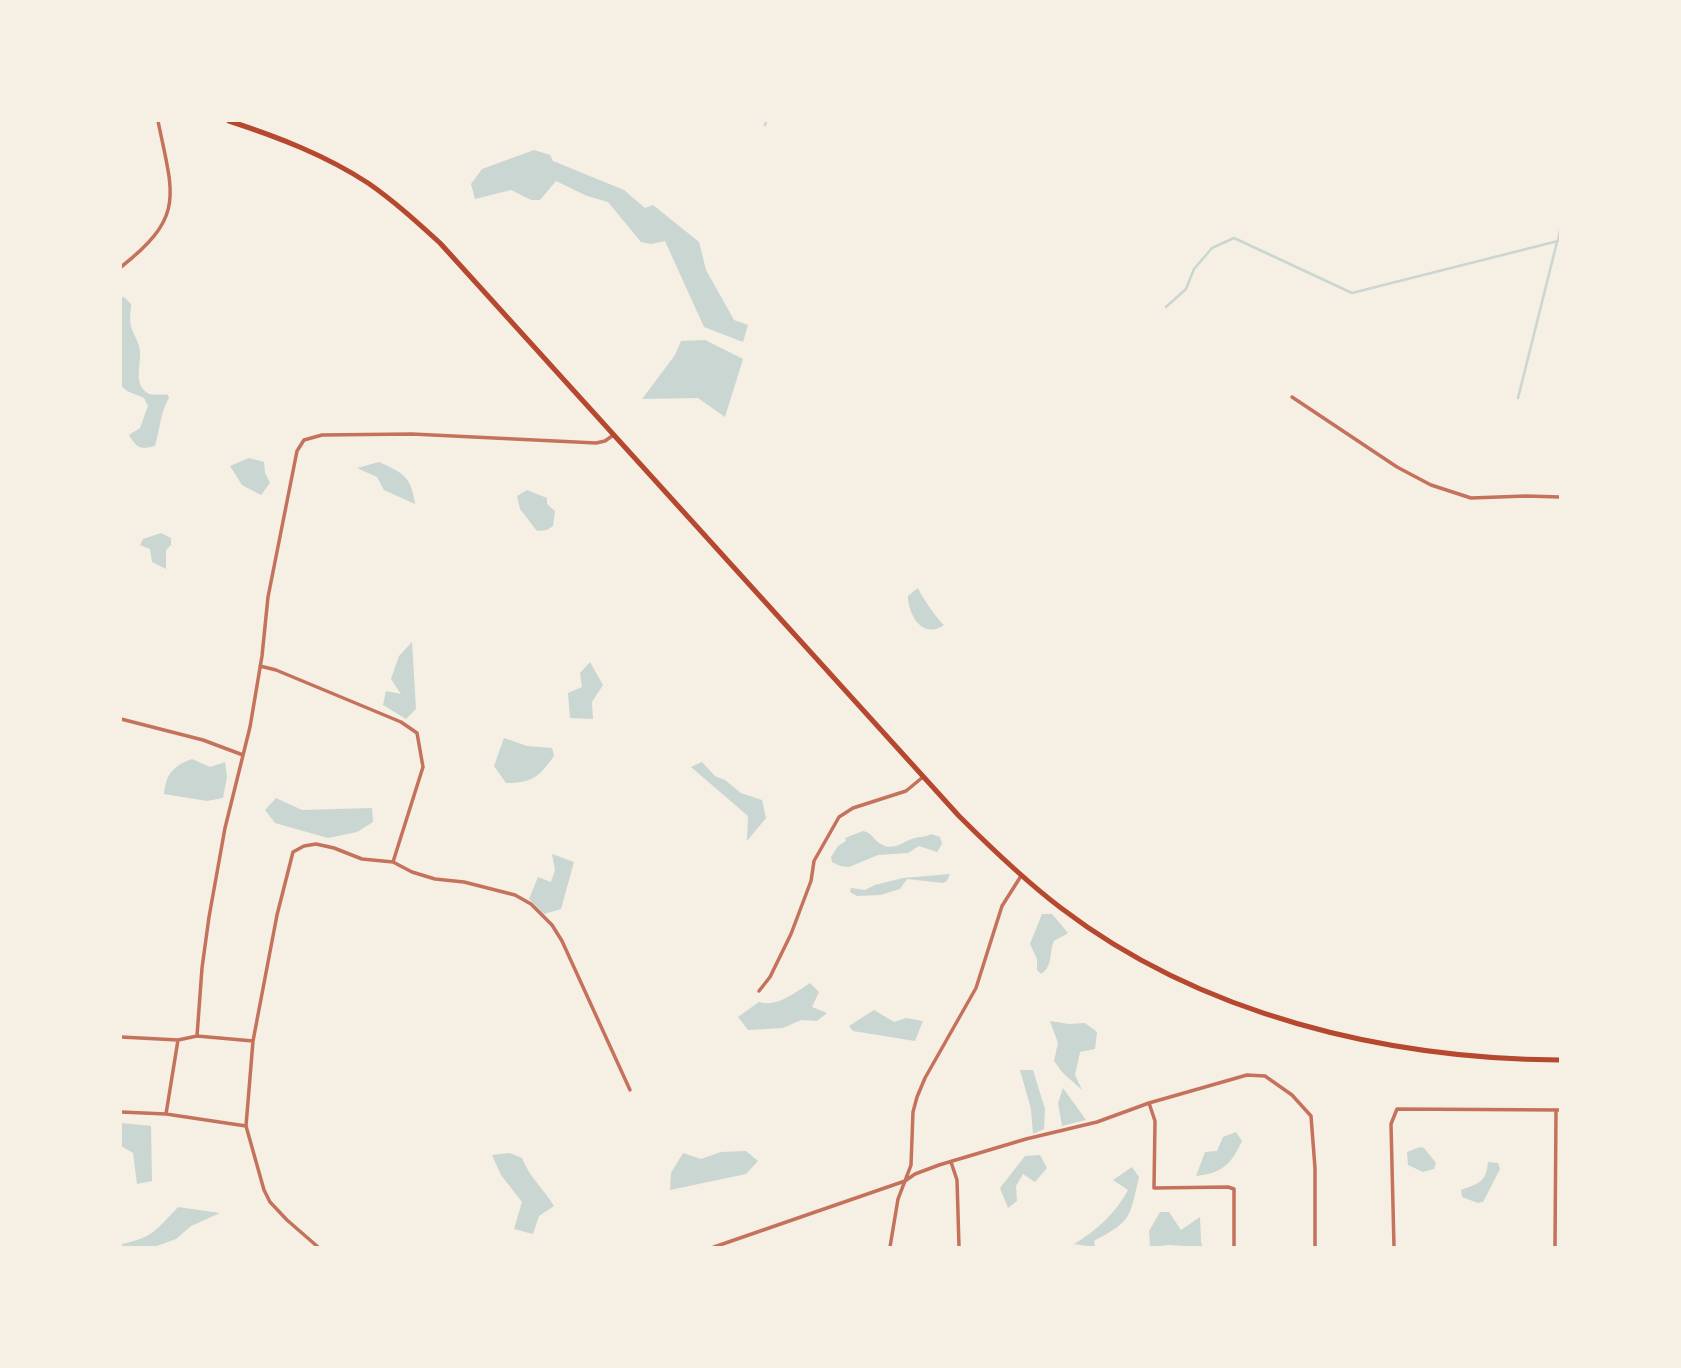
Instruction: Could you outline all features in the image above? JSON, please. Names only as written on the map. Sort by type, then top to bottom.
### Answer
[{"type":"main road","points":[[229,121],[291,142],[327,160],[369,184],[402,209],[464,268],[612,436],[968,825],[1021,876],[1062,909],[1153,967],[1249,1007],[1339,1033],[1410,1049],[1476,1057],[1560,1060]]},
{"type":"street","points":[[121,267],[150,243],[167,217],[171,193],[158,121]]},
{"type":"street","points":[[1292,397],[1397,467],[1431,485],[1471,498],[1560,497]]},
{"type":"street","points":[[197,1037],[209,917],[260,666],[268,597],[297,451],[304,440],[322,435],[412,434],[596,443],[606,442],[612,436]]},
{"type":"street","points":[[260,666],[276,670],[401,722],[417,733],[423,767],[393,862]]},
{"type":"street","points":[[121,719],[203,740],[243,755]]},
{"type":"street","points":[[759,991],[770,977],[791,934],[811,881],[814,861],[839,817],[852,808],[906,791],[923,777]]},
{"type":"street","points":[[318,1247],[270,1202],[264,1190],[246,1126],[253,1041],[277,915],[293,852],[304,846],[316,844],[362,859],[393,862],[412,872],[515,895],[531,904],[552,925],[562,941],[629,1090]]},
{"type":"street","points":[[890,1247],[898,1199],[911,1165],[913,1112],[917,1097],[925,1077],[976,988],[1002,906],[1021,876]]},
{"type":"street","points":[[121,1037],[178,1040],[197,1037],[253,1041]]},
{"type":"street","points":[[166,1114],[178,1040]]},
{"type":"street","points":[[714,1247],[905,1181],[915,1174],[951,1162],[1026,1139],[1097,1122],[1149,1103],[1247,1076],[1265,1076],[1292,1095],[1311,1116],[1315,1168],[1315,1247]]},
{"type":"street","points":[[1149,1103],[1155,1121],[1154,1188],[1234,1189],[1234,1247]]},
{"type":"street","points":[[1394,1247],[1391,1124],[1397,1109],[1558,1110],[1555,1247]]},
{"type":"street","points":[[121,1112],[166,1114],[246,1126]]},
{"type":"street","points":[[951,1162],[957,1180],[960,1247]]},
{"type":"shaded area","points":[[534,150],[550,155],[553,161],[624,190],[645,208],[653,205],[699,242],[706,270],[734,320],[748,325],[743,342],[704,327],[665,241],[651,244],[641,242],[608,202],[587,196],[556,181],[540,200],[531,200],[511,190],[475,199],[471,184],[482,169]]},
{"type":"shaded area","points":[[124,297],[131,304],[130,323],[139,347],[141,385],[149,393],[168,395],[169,398],[155,446],[150,447],[139,447],[129,435],[140,428],[148,406],[144,398],[121,386],[121,298]]},
{"type":"shaded area","points":[[705,340],[743,359],[725,417],[698,398],[642,399],[675,355],[681,341]]},
{"type":"shaded area","points":[[249,458],[264,462],[270,483],[261,495],[242,485],[230,466]]},
{"type":"shaded area","points":[[379,462],[394,469],[408,481],[415,504],[384,490],[377,477],[357,468]]},
{"type":"shaded area","points":[[527,490],[547,498],[547,504],[555,511],[553,526],[547,530],[537,531],[520,509],[517,496]]},
{"type":"shaded area","points":[[161,533],[171,538],[171,545],[166,550],[166,569],[152,562],[150,549],[140,545],[143,539]]},
{"type":"shaded area","points":[[918,588],[944,625],[930,629],[918,623],[911,611],[908,596]]},
{"type":"shaded area","points":[[412,642],[416,709],[406,719],[383,705],[386,691],[401,694],[391,679],[399,656]]},
{"type":"shaded area","points":[[590,662],[603,685],[592,702],[593,719],[570,718],[568,693],[582,687],[580,673]]},
{"type":"shaded area","points":[[504,738],[527,746],[552,748],[554,756],[544,769],[529,780],[506,783],[494,766]]},
{"type":"shaded area","points":[[192,759],[210,767],[225,762],[227,777],[223,798],[207,801],[164,794],[172,772]]},
{"type":"shaded area","points":[[702,762],[715,776],[725,780],[741,793],[762,800],[766,818],[747,841],[748,816],[691,767]]},
{"type":"shaded area","points":[[276,798],[302,810],[372,808],[373,822],[357,832],[328,838],[275,823],[265,810]]},
{"type":"shaded area","points":[[863,831],[890,847],[931,834],[940,837],[942,844],[937,852],[919,846],[908,853],[878,855],[849,867],[832,862],[831,857],[838,846],[846,841],[845,838]]},
{"type":"shaded area","points":[[552,854],[574,862],[561,909],[544,914],[529,899],[538,877],[551,882],[555,870]]},
{"type":"shaded area","points":[[950,874],[943,883],[907,879],[900,889],[880,895],[857,896],[850,892],[851,888],[865,890],[903,878]]},
{"type":"shaded area","points":[[1042,914],[1052,914],[1068,933],[1054,941],[1049,963],[1041,974],[1037,970],[1037,959],[1030,944]]},
{"type":"shaded area","points":[[810,983],[819,992],[812,1007],[827,1013],[817,1021],[801,1020],[783,1028],[748,1030],[738,1017],[759,1002],[779,1001]]},
{"type":"shaded area","points":[[874,1010],[894,1022],[906,1018],[923,1021],[915,1041],[853,1031],[849,1026]]},
{"type":"shaded area","points":[[1050,1021],[1085,1023],[1097,1032],[1095,1049],[1080,1052],[1075,1075],[1082,1090],[1054,1061],[1058,1043]]},
{"type":"shaded area","points":[[1020,1070],[1033,1070],[1045,1109],[1044,1129],[1033,1134],[1031,1109]]},
{"type":"shaded area","points":[[1063,1088],[1086,1120],[1062,1126],[1058,1103]]},
{"type":"shaded area","points":[[121,1123],[151,1126],[152,1181],[137,1184],[133,1153],[121,1146]]},
{"type":"shaded area","points":[[1236,1132],[1242,1141],[1230,1161],[1220,1170],[1196,1176],[1205,1152],[1217,1151],[1223,1137]]},
{"type":"shaded area","points":[[1424,1148],[1436,1163],[1434,1169],[1423,1172],[1408,1165],[1407,1152]]},
{"type":"shaded area","points":[[746,1151],[758,1161],[746,1174],[670,1190],[671,1173],[683,1153],[701,1159],[721,1152]]},
{"type":"shaded area","points":[[510,1153],[522,1158],[554,1206],[539,1216],[533,1234],[514,1229],[522,1202],[501,1175],[492,1155]]},
{"type":"shaded area","points":[[1040,1155],[1047,1168],[1035,1182],[1023,1174],[1016,1186],[1017,1201],[1008,1208],[1000,1188],[1025,1156]]},
{"type":"shaded area","points":[[1488,1162],[1498,1163],[1500,1169],[1483,1202],[1478,1203],[1462,1197],[1461,1190],[1477,1184],[1483,1178]]},
{"type":"shaded area","points":[[1132,1167],[1139,1177],[1131,1210],[1123,1222],[1094,1241],[1095,1247],[1074,1244],[1097,1228],[1117,1207],[1128,1190],[1113,1180]]},
{"type":"shaded area","points":[[178,1207],[220,1213],[191,1226],[176,1239],[154,1247],[121,1247],[121,1242],[133,1241],[154,1232]]},
{"type":"shaded area","points":[[1160,1212],[1169,1212],[1181,1230],[1200,1217],[1203,1247],[1150,1247],[1149,1231]]},
{"type":"waterway","points":[[765,125],[766,121]]},
{"type":"waterway","points":[[1166,307],[1186,289],[1194,269],[1212,248],[1234,238],[1352,293],[1558,241],[1560,230]]},
{"type":"waterway","points":[[1518,398],[1557,242]]}]
